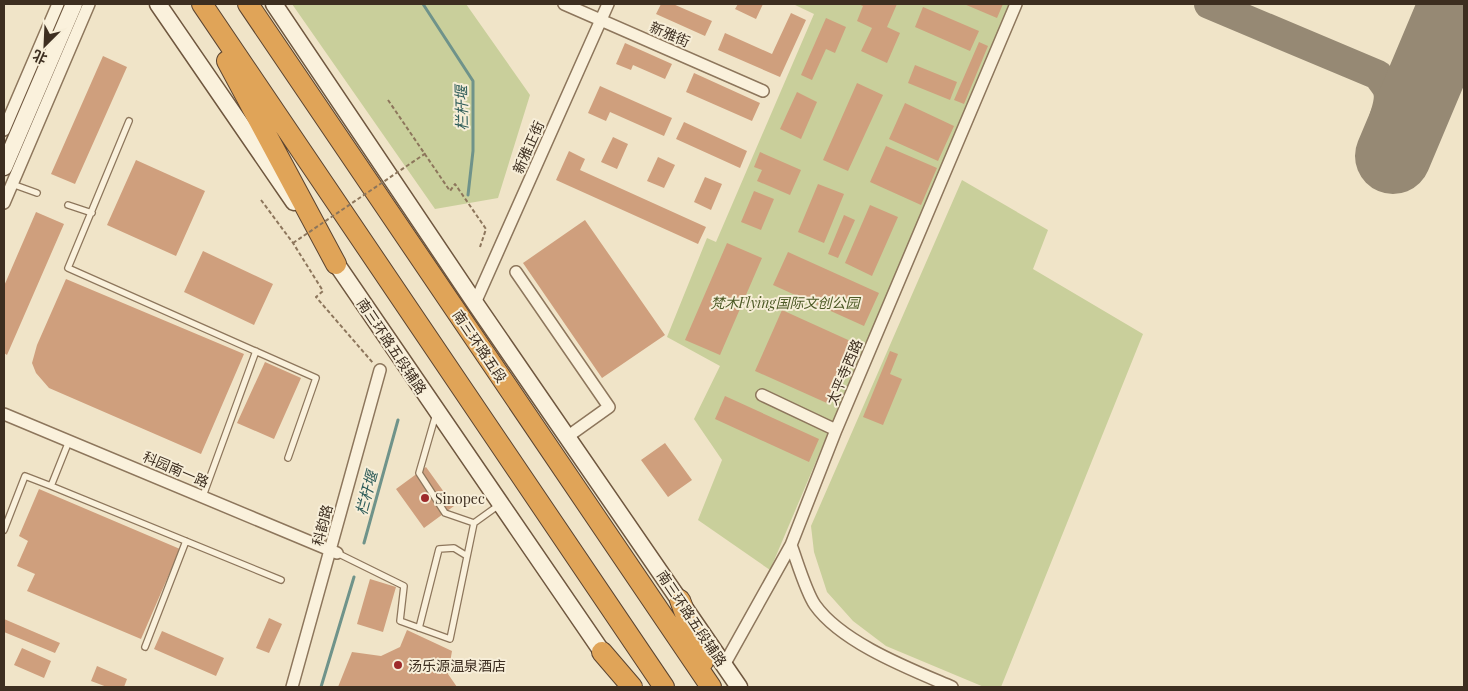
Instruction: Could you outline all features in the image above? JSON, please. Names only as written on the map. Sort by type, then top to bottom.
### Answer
[{"type":"highway","points":[[196,4],[336,264]]},
{"type":"highway","points":[[202,4],[664,687]]},
{"type":"highway","name":"南三环路五段","points":[[248,4],[712,687]]},
{"type":"highway","points":[[680,600],[712,687]]},
{"type":"highway","points":[[602,652],[632,687]]},
{"type":"main road","points":[[4,167],[74,4]]},
{"type":"main road","name":"南三环路五段辅路","points":[[158,4],[626,687]]},
{"type":"main road","name":"南三环路五段辅路","points":[[274,4],[475,303],[739,687]]},
{"type":"street","points":[[5,126],[58,4]]},
{"type":"street","points":[[4,203],[89,4]]},
{"type":"street","name":"新雅街","points":[[564,4],[764,90]]},
{"type":"street","name":"新雅正街","points":[[475,303],[608,4]]},
{"type":"street","name":"太平寺西路","points":[[724,665],[791,545],[836,430],[1016,4]]},
{"type":"street","points":[[516,272],[609,407],[567,437]]},
{"type":"street","name":"科韵路","points":[[292,687],[334,552],[380,370]]},
{"type":"street","points":[[762,395],[836,430]]},
{"type":"street","name":"科园南一路","points":[[4,414],[334,552]]},
{"type":"street","points":[[791,545],[815,605],[847,636],[896,663],[952,687]]},
{"type":"lane","points":[[129,121],[68,268],[316,378],[288,458]]},
{"type":"lane","points":[[12,184],[37,194]]},
{"type":"lane","points":[[68,205],[92,213]]},
{"type":"lane","points":[[202,496],[256,351]]},
{"type":"lane","points":[[437,411],[419,473],[445,513],[474,523]]},
{"type":"lane","points":[[51,486],[69,441]]},
{"type":"lane","points":[[4,530],[26,476],[281,580]]},
{"type":"lane","points":[[334,552],[404,586],[400,621],[450,639],[474,523],[501,504]]},
{"type":"lane","points":[[145,647],[186,541]]},
{"type":"lane","points":[[419,628],[439,549],[454,548],[467,556]]},
{"type":"path","points":[[388,100],[426,153],[450,191],[455,184],[486,229],[480,247]]},
{"type":"path","points":[[293,243],[426,153]]},
{"type":"path","points":[[261,200],[293,243],[323,291],[316,297],[380,370]]},
{"type":"green space","points":[[292,4],[466,4],[530,95],[498,198],[435,209]]},
{"type":"green space","name":"梵木Flying国际文创公园","points":[[793,4],[1010,4],[770,570],[698,520],[722,460],[694,419],[720,366],[667,337],[707,238],[716,242],[814,14]]},
{"type":"green space","points":[[962,180],[1048,230],[1033,269],[1143,334],[1001,687],[984,687],[886,646],[853,621],[827,592],[814,552],[811,526]]},
{"type":"building","points":[[661,4],[673,4],[712,21],[705,36],[656,14]]},
{"type":"building","points":[[738,4],[763,4],[756,19],[735,9]]},
{"type":"building","points":[[858,4],[897,4],[887,27],[900,33],[887,63],[861,51],[872,28],[857,21],[863,6]]},
{"type":"building","points":[[964,4],[1003,4],[997,18]]},
{"type":"building","points":[[923,7],[979,31],[970,51],[915,27]]},
{"type":"building","points":[[791,13],[806,20],[780,77],[718,50],[725,33],[772,54]]},
{"type":"building","points":[[826,18],[846,27],[835,53],[826,49],[812,80],[801,75]]},
{"type":"building","points":[[979,42],[988,46],[964,104],[954,100]]},
{"type":"building","points":[[625,43],[672,64],[665,79],[633,65],[631,70],[616,64]]},
{"type":"building","points":[[103,56],[127,67],[75,184],[51,174]]},
{"type":"building","points":[[915,65],[957,82],[950,100],[908,83]]},
{"type":"building","points":[[694,73],[760,103],[752,121],[686,92]]},
{"type":"building","points":[[857,83],[883,95],[848,171],[823,160]]},
{"type":"building","points":[[600,86],[672,118],[664,136],[610,112],[606,121],[588,113]]},
{"type":"building","points":[[797,92],[817,102],[801,139],[780,129]]},
{"type":"building","points":[[905,103],[954,126],[938,161],[889,139]]},
{"type":"building","points":[[684,122],[747,151],[740,168],[676,139]]},
{"type":"building","points":[[613,137],[628,144],[617,169],[601,162]]},
{"type":"building","points":[[886,146],[937,168],[921,205],[870,182]]},
{"type":"building","points":[[569,151],[585,159],[580,170],[706,227],[698,244],[556,180]]},
{"type":"building","points":[[760,152],[801,170],[790,195],[757,181],[762,170],[754,167]]},
{"type":"building","points":[[658,157],[675,165],[664,188],[647,181]]},
{"type":"building","points":[[136,160],[205,191],[176,256],[107,225]]},
{"type":"building","points":[[705,177],[722,184],[711,210],[694,202]]},
{"type":"building","points":[[818,184],[844,194],[824,243],[798,232]]},
{"type":"building","points":[[754,191],[774,199],[761,230],[741,222]]},
{"type":"building","points":[[870,205],[898,217],[872,276],[845,263]]},
{"type":"building","points":[[36,212],[64,224],[7,355],[4,353],[4,286]]},
{"type":"building","points":[[844,215],[855,220],[838,258],[828,254]]},
{"type":"building","points":[[585,220],[665,335],[602,378],[523,263]]},
{"type":"building","points":[[727,243],[762,258],[720,355],[685,340]]},
{"type":"building","points":[[203,251],[273,284],[254,325],[184,292]]},
{"type":"building","points":[[788,252],[879,293],[864,326],[773,285]]},
{"type":"building","points":[[66,279],[244,354],[201,454],[49,388],[36,373],[32,363],[37,345]]},
{"type":"building","points":[[782,310],[857,344],[829,404],[755,371]]},
{"type":"building","points":[[890,351],[898,354],[890,374],[902,379],[883,425],[863,417]]},
{"type":"building","points":[[265,362],[301,378],[274,439],[237,423]]},
{"type":"building","points":[[725,396],[819,439],[809,462],[715,419]]},
{"type":"building","points":[[665,443],[692,480],[668,497],[641,460]]},
{"type":"building","name":"Sinopec","points":[[426,467],[454,506],[424,528],[396,489]]},
{"type":"building","points":[[39,489],[180,549],[141,639],[27,591],[35,574],[17,566],[28,541],[19,536]]},
{"type":"building","points":[[370,579],[396,587],[383,632],[357,624]]},
{"type":"building","points":[[269,618],[282,624],[269,653],[256,648]]},
{"type":"building","points":[[4,619],[60,643],[55,653],[4,632]]},
{"type":"building","name":"汤乐源温泉酒店","points":[[407,630],[452,651],[448,674],[457,687],[338,687],[352,652],[381,656],[400,647]]},
{"type":"building","points":[[162,631],[224,658],[216,676],[154,649]]},
{"type":"building","points":[[22,648],[51,661],[44,678],[14,665]]},
{"type":"building","points":[[97,666],[127,679],[124,687],[107,687],[91,681]]},
{"type":"waterway","name":"栏杆堰","points":[[423,4],[473,81],[473,151],[468,195]]},
{"type":"waterway","name":"栏杆堰","points":[[364,543],[398,420]]},
{"type":"waterway","name":"栏杆堰","points":[[321,687],[354,577]]},
{"type":"taxiway","points":[[1209,4],[1378,75],[1385,85],[1389,97],[1382,130],[1383,136],[1386,142],[1396,149],[1410,150],[1417,146],[1424,137],[1427,124],[1420,90]]},
{"type":"runway","points":[[1393,156],[1457,4]]},
{"type":"place","name":"Sinopec","points":[[425,498]]},
{"type":"place","name":"汤乐源温泉酒店","points":[[398,665]]}]
